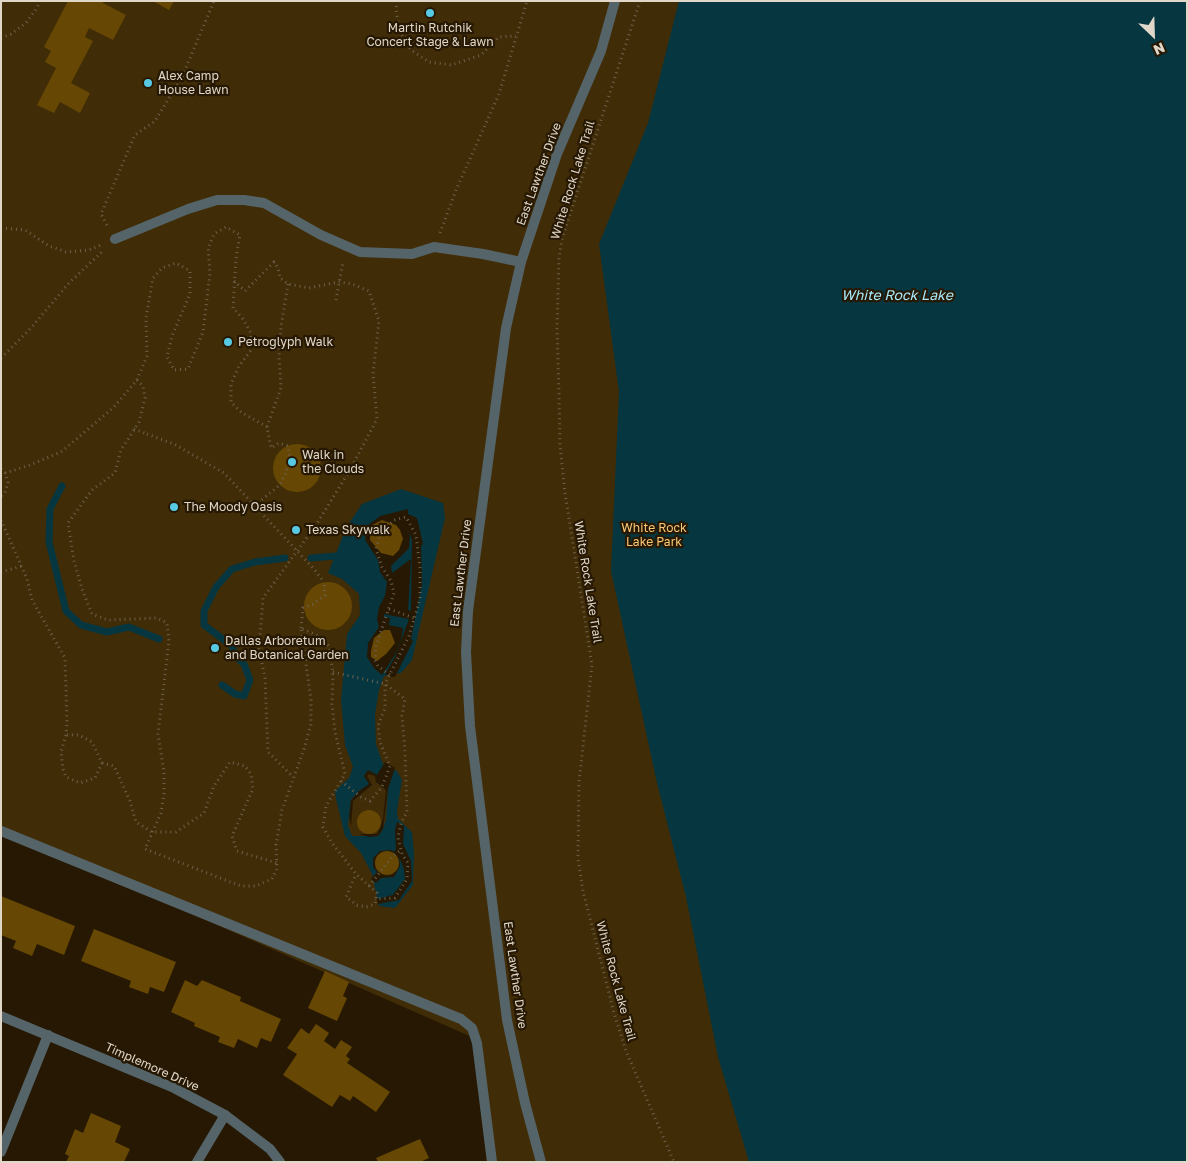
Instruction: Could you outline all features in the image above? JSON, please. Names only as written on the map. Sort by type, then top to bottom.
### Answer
[{"type":"street","name":"East Lawther Drive","points":[[542,1162],[525,1103],[507,1020],[470,726],[466,652],[468,611],[506,328],[521,262],[558,154],[601,51],[615,1]]},
{"type":"street","points":[[115,239],[188,209],[217,200],[244,200],[264,203],[321,236],[360,252],[412,254],[434,247],[521,262]]},
{"type":"street","points":[[1,831],[461,1019],[472,1028],[477,1043],[492,1162]]},
{"type":"street","name":"Timplemore Drive","points":[[1,1016],[174,1088],[226,1115],[270,1149],[280,1162]]},
{"type":"street","points":[[1,1152],[48,1035]]},
{"type":"street","points":[[197,1162],[226,1115]]},
{"type":"path","points":[[1,38],[12,34],[26,23],[40,1]]},
{"type":"path","points":[[115,239],[101,214],[135,135],[155,121],[182,77],[214,1]]},
{"type":"path","points":[[397,1],[396,9],[399,30],[411,50],[429,62],[452,65],[481,55],[499,37],[516,36]]},
{"type":"path","points":[[434,247],[456,190],[499,94],[527,1]]},
{"type":"path","name":"White Rock Lake Trail","points":[[640,1],[562,239],[557,328],[560,446],[565,493],[592,664],[579,782],[578,859],[581,883],[614,1012],[626,1051],[674,1162]]},
{"type":"path","points":[[4,472],[30,465],[61,452],[113,408],[137,380],[147,356],[146,317],[153,278],[162,268],[176,262],[190,271],[190,294],[172,336],[167,357],[174,370],[188,369],[203,332],[210,273],[208,248],[214,234],[226,227],[240,235],[234,281],[233,308],[243,318],[251,333],[251,350],[239,366],[231,384],[230,402],[240,412],[266,427]]},
{"type":"path","points":[[1,228],[25,230],[49,246],[66,252],[89,250],[115,239]]},
{"type":"path","points":[[1,358],[32,328],[69,282],[115,239]]},
{"type":"path","points":[[336,300],[342,267],[349,248]]},
{"type":"path","points":[[234,281],[245,291],[274,262],[278,268],[280,278],[288,284],[309,288],[339,282],[352,284],[369,291],[379,321],[373,374],[377,419],[350,470],[316,525],[263,598],[259,649],[265,678],[268,752],[293,777]]},
{"type":"path","points":[[254,506],[280,485],[286,473],[290,457],[288,446],[279,443],[271,448],[266,427],[281,388],[280,328],[288,284]]},
{"type":"path","points":[[134,429],[174,444],[224,473],[324,582],[325,595],[303,608],[301,628],[311,700],[311,724],[280,818],[276,845],[277,869],[272,879],[256,886],[241,886],[145,849],[161,813],[164,794],[164,772],[158,734],[169,641],[167,622],[157,618],[108,620],[92,614],[74,561],[68,523],[92,490],[115,474],[121,450],[134,429],[139,422],[145,398],[143,386],[137,380]]},
{"type":"path","points":[[1,469],[8,482],[5,493],[1,496]]},
{"type":"path","points":[[341,781],[370,802],[382,787],[390,766],[380,742],[378,726],[385,708],[384,684],[390,675],[409,636],[420,600],[420,568],[416,535],[406,518],[394,520],[380,534],[376,549],[382,567],[391,581],[394,593],[382,624],[376,646],[375,660],[378,666],[390,675]]},
{"type":"path","points":[[1,520],[22,566],[32,600],[65,658],[66,735],[61,752],[66,777],[80,783],[95,778],[102,763]]},
{"type":"path","points":[[1,572],[22,566]]},
{"type":"path","points":[[389,609],[414,618]]},
{"type":"path","points":[[301,628],[318,636],[330,647],[333,672],[332,704],[335,732],[345,774],[326,806],[323,828],[356,874],[377,893],[374,904],[366,907],[357,905],[346,897],[356,874]]},
{"type":"path","points":[[333,672],[384,684],[405,699],[402,716],[406,752],[406,812],[401,823],[398,838],[408,863],[407,879],[395,898],[376,900]]},
{"type":"path","points":[[66,735],[79,735],[92,742],[102,763]]},
{"type":"path","points":[[102,763],[114,766],[130,801],[136,822],[152,832],[176,832],[204,813],[214,786],[230,762],[245,766],[251,774],[253,789],[232,836],[237,851],[277,863]]},
{"type":"path","points":[[369,886],[397,853],[402,850]]},
{"type":"green space","name":"White Rock Lake Park","points":[[1,1],[1187,1],[1187,1162],[487,1162],[474,1038],[1,830]]},
{"type":"water","name":"White Rock Lake","points":[[679,1],[1187,1],[1187,1162],[749,1162],[718,1057],[686,897],[657,783],[611,571],[619,392],[599,244],[648,123]]},
{"type":"water","points":[[401,489],[443,503],[445,518],[412,660],[401,673],[384,676],[379,690],[375,715],[376,744],[383,764],[397,771],[402,780],[397,811],[398,819],[412,832],[414,853],[413,885],[395,908],[379,906],[372,874],[361,853],[345,836],[335,791],[349,778],[353,767],[345,745],[341,700],[347,634],[360,615],[359,594],[342,579],[328,573],[347,526],[362,504]],"holes":[[[368,771],[377,775],[388,789],[386,820],[383,829],[378,836],[352,836],[348,825],[351,800],[359,791],[370,784],[364,776]]]},
{"type":"pier","points":[[408,509],[408,514],[417,518],[423,544],[421,546],[422,584],[411,639],[413,641],[395,677],[385,674],[395,657],[409,619],[384,614],[384,617],[390,618],[389,625],[403,628],[396,653],[382,675],[374,668],[367,657],[368,643],[379,627],[377,619],[379,607],[385,596],[387,582],[380,572],[378,560],[365,540],[367,526],[380,516]],"holes":[[[410,533],[412,540],[411,611],[408,610],[411,559],[392,573],[391,566],[409,548]]]},
{"type":"pier","points":[[385,762],[395,768],[388,789],[383,829],[378,836],[369,837],[359,834],[377,834],[383,819],[386,790],[376,782],[375,776],[369,774],[367,776],[372,785],[353,801],[351,826],[349,817],[351,800],[369,784],[364,776],[368,770],[377,775]]},
{"type":"pier","points":[[397,822],[404,826],[403,844],[411,861],[412,881],[399,900],[378,904],[377,899],[393,895],[405,879],[404,869],[399,857],[400,866],[394,877],[381,878],[376,883],[371,879],[377,872],[373,867],[373,858],[380,851],[391,850],[394,852],[396,849],[395,830]]},
{"type":"building","points":[[68,1],[104,1],[103,3],[126,15],[113,40],[89,28],[85,37],[93,41],[71,83],[90,93],[80,113],[60,102],[54,113],[37,105],[56,68],[45,62],[51,51],[44,47]]},
{"type":"building","points":[[153,1],[174,1],[169,10]]},
{"type":"building","points":[[292,444],[302,444],[314,451],[321,463],[321,473],[314,485],[302,492],[292,492],[284,488],[277,481],[273,473],[273,463],[277,455],[284,448]]},
{"type":"building","points":[[382,520],[396,525],[403,539],[399,550],[393,556],[381,553],[370,540],[370,526]]},
{"type":"building","points":[[323,582],[333,582],[342,586],[348,592],[352,606],[348,620],[342,626],[333,630],[323,630],[314,626],[308,620],[304,611],[304,601],[308,592],[314,586]]},
{"type":"building","points":[[384,630],[390,630],[395,643],[377,661],[371,657],[371,651],[374,638]]},
{"type":"building","points":[[369,810],[374,811],[380,817],[380,827],[374,833],[369,834],[364,833],[358,827],[357,822],[358,817],[364,811]]},
{"type":"building","points":[[387,851],[392,852],[398,858],[398,868],[392,874],[387,875],[382,874],[376,868],[375,863],[376,858],[382,852]]},
{"type":"building","points":[[1,896],[75,926],[64,955],[37,944],[32,956],[13,948],[16,941],[1,935]]},
{"type":"building","points":[[94,929],[176,962],[164,992],[150,987],[148,994],[129,987],[131,981],[81,961]]},
{"type":"building","points":[[325,971],[349,982],[343,996],[347,998],[337,1021],[308,1008]]},
{"type":"building","points":[[185,980],[197,986],[202,980],[241,997],[240,1001],[281,1019],[271,1042],[261,1038],[257,1048],[238,1039],[234,1048],[218,1042],[220,1037],[194,1026],[195,1023],[171,1012]]},
{"type":"building","points":[[316,1024],[329,1033],[324,1041],[335,1049],[341,1040],[352,1047],[346,1056],[350,1059],[347,1063],[390,1092],[376,1112],[353,1096],[350,1101],[340,1095],[332,1107],[283,1075],[297,1054],[287,1048],[301,1028],[309,1034]]},
{"type":"building","points":[[91,1113],[121,1126],[115,1142],[130,1149],[124,1162],[66,1162],[69,1156],[65,1154],[75,1129],[83,1133]]},
{"type":"building","points":[[420,1139],[429,1158],[420,1162],[378,1162],[376,1158]]},
{"type":"waterway","points":[[62,486],[50,509],[49,542],[66,611],[81,625],[107,632],[129,627],[159,639]]},
{"type":"waterway","points":[[311,558],[343,557]]},
{"type":"waterway","points":[[222,685],[235,694],[244,696],[250,680],[244,664],[235,656],[232,646],[204,625],[204,611],[216,587],[232,569],[255,562],[285,558]]},
{"type":"place","name":"Martin Rutchik Concert Stage & Lawn","points":[[430,13]]},
{"type":"place","name":"Alex Camp House Lawn","points":[[148,83]]},
{"type":"place","name":"Petroglyph Walk","points":[[228,342]]},
{"type":"place","name":"Walk in the Clouds","points":[[292,462]]},
{"type":"place","name":"The Moody Oasis","points":[[174,507]]},
{"type":"place","name":"Texas Skywalk","points":[[296,530]]},
{"type":"place","name":"Dallas Arboretum and Botanical Garden","points":[[215,648]]}]
